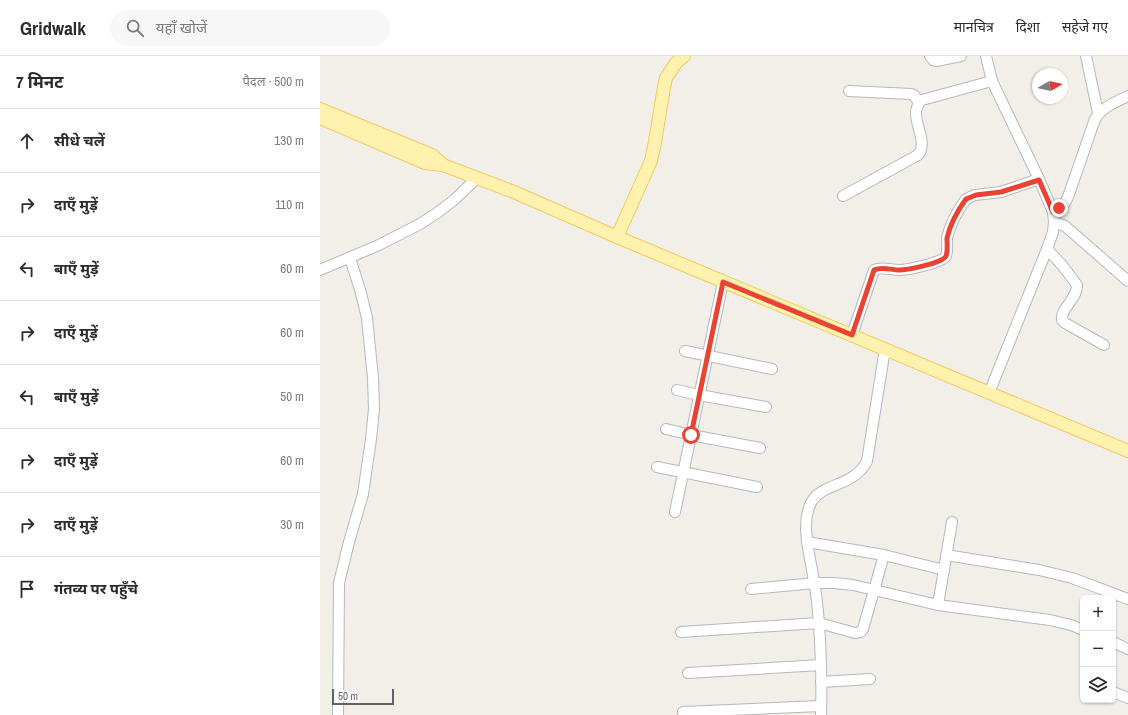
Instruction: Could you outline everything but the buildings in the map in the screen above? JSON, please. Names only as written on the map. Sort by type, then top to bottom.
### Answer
[{"type":"main road","points":[[616,237],[651,161],[656,142],[664,87],[669,72],[677,58]]},
{"type":"main road","points":[[320,108],[432,155],[443,164],[514,192],[723,282],[853,332],[885,349],[992,386],[1128,451]]},
{"type":"main road","points":[[320,118],[425,163],[443,164]]},
{"type":"street","points":[[930,56],[936,61],[961,56]]},
{"type":"street","points":[[986,56],[992,81],[1039,180],[1053,217],[1053,232],[1047,249],[992,386]]},
{"type":"street","points":[[1086,56],[1098,113]]},
{"type":"street","points":[[843,196],[921,152],[922,144],[916,113],[919,103],[926,98],[992,81]]},
{"type":"street","points":[[849,91],[911,94],[914,95],[919,103]]},
{"type":"street","points":[[1053,217],[1068,197],[1098,113],[1128,96]]},
{"type":"street","points":[[320,270],[350,258],[420,224],[448,204],[477,178]]},
{"type":"street","points":[[853,332],[874,270],[880,268],[900,270],[907,269],[938,262],[944,259],[946,256],[947,238],[950,229],[966,199],[976,195],[1001,192],[1039,180]]},
{"type":"street","points":[[1053,217],[1128,281]]},
{"type":"street","points":[[1047,249],[1077,285],[1075,293],[1063,314],[1062,320],[1104,345]]},
{"type":"street","points":[[338,715],[339,583],[363,494],[374,409],[373,378],[367,318],[350,258]]},
{"type":"street","points":[[675,512],[723,282]]},
{"type":"street","points":[[683,712],[821,711],[819,623],[815,583],[807,542],[807,519],[809,507],[813,500],[821,493],[860,473],[867,461],[885,349]]},
{"type":"street","points":[[685,351],[772,369]]},
{"type":"street","points":[[677,390],[766,407]]},
{"type":"street","points":[[666,429],[760,448]]},
{"type":"street","points":[[657,466],[683,473],[757,487]]},
{"type":"street","points":[[938,605],[952,522]]},
{"type":"street","points":[[807,542],[884,555],[944,570]]},
{"type":"street","points":[[681,632],[819,623],[855,633],[861,632],[884,555]]},
{"type":"street","points":[[946,555],[1046,571],[1072,578],[1128,599]]},
{"type":"street","points":[[751,590],[815,583],[834,583],[874,590],[938,605],[1050,620],[1080,629]]},
{"type":"street","points":[[1116,643],[1128,649]]},
{"type":"street","points":[[688,673],[821,665]]},
{"type":"street","points":[[821,682],[870,679]]},
{"type":"street","points":[[1116,693],[1128,698]]},
{"type":"route","points":[[691,435],[723,282],[852,335],[874,270],[877,268],[900,270],[907,269],[938,262],[944,259],[947,252],[947,238],[950,229],[966,199],[976,195],[1001,192],[1039,180],[1053,212],[1059,208]]}]
